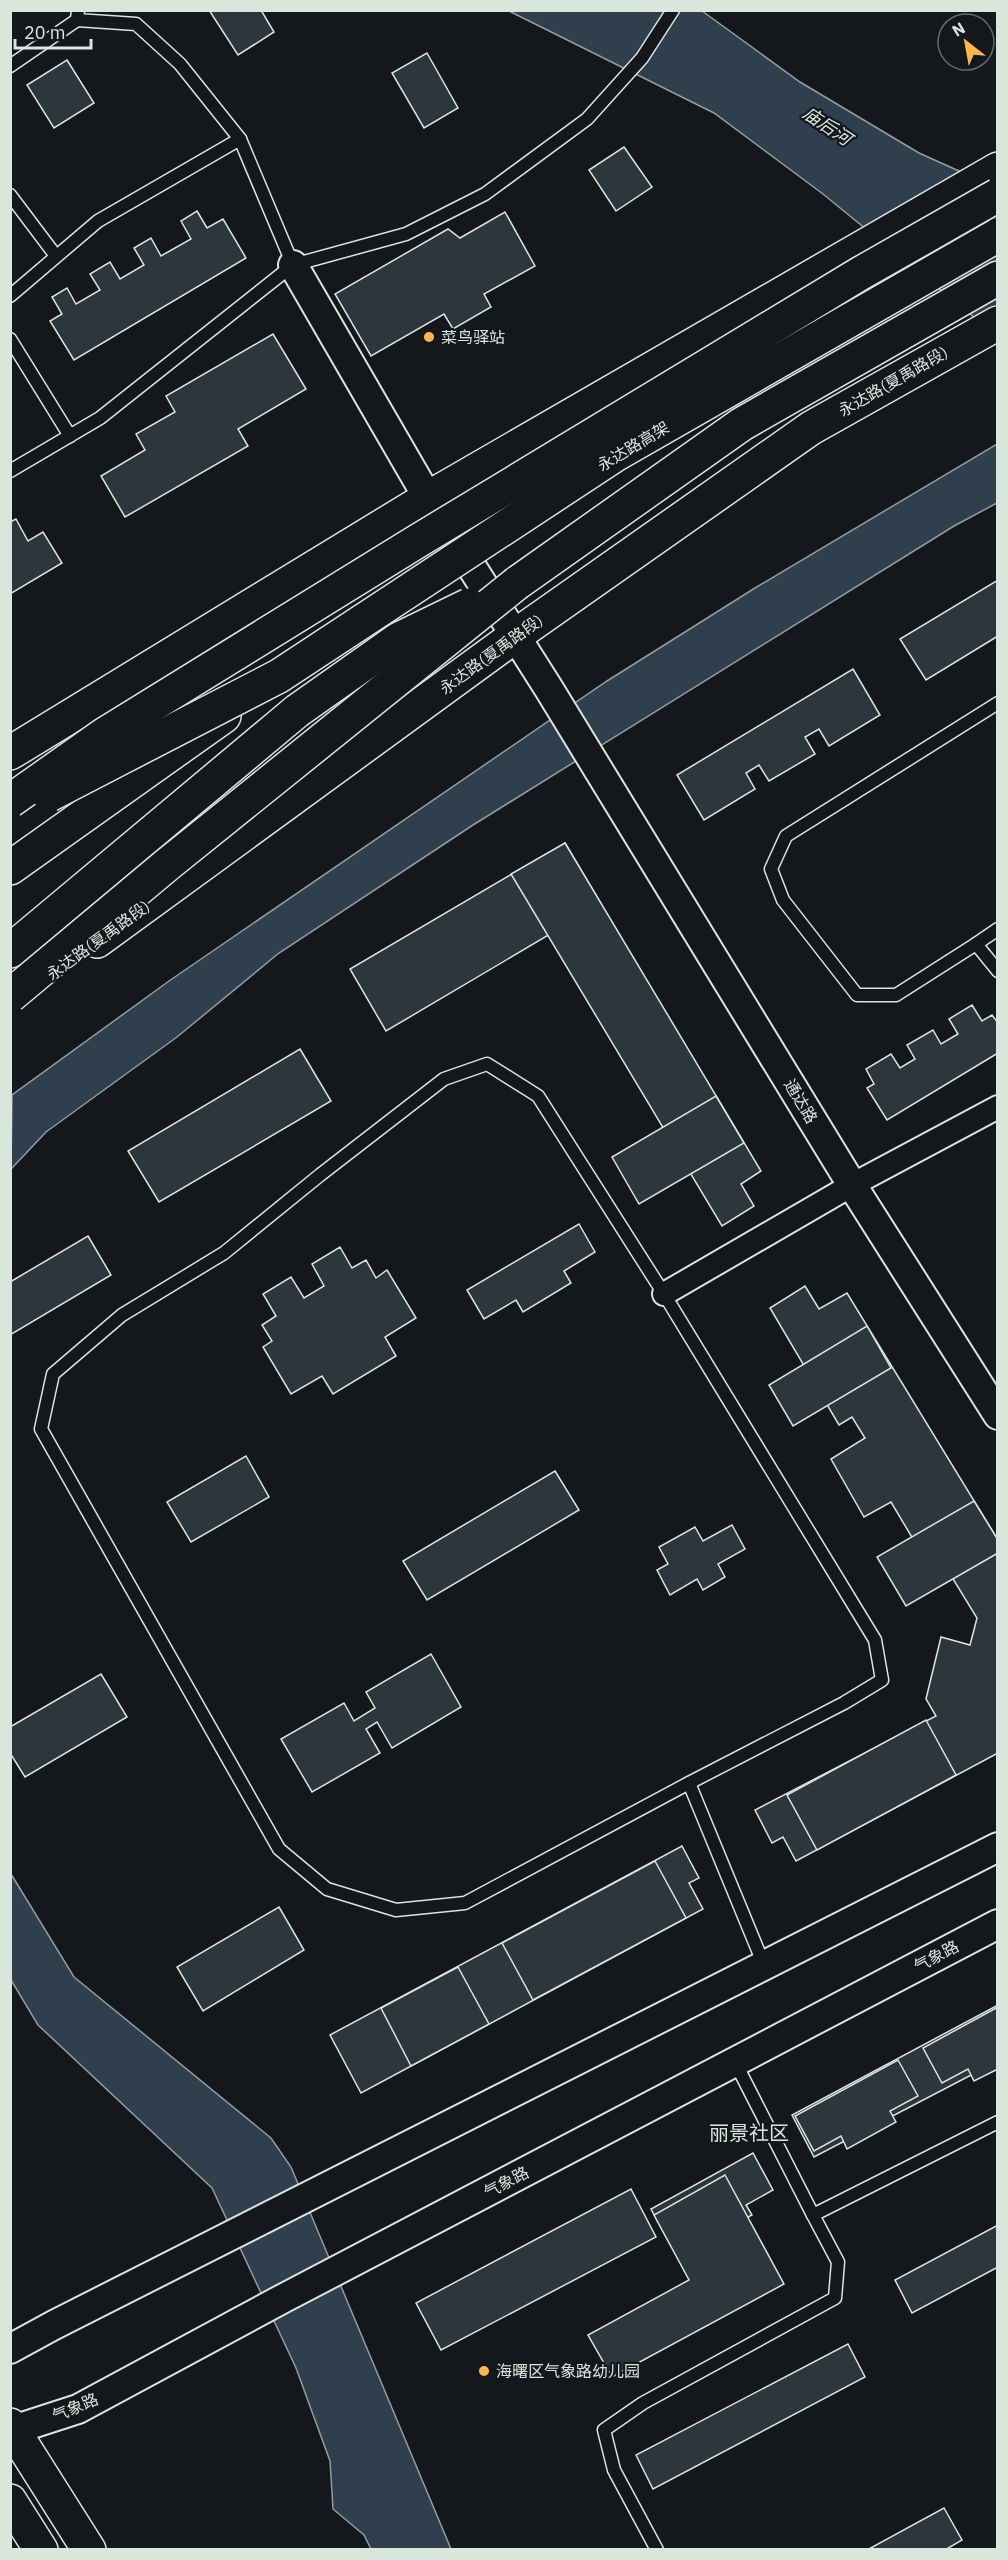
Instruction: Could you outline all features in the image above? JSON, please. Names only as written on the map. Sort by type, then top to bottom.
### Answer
[{"type":"main road","points":[[10,753],[428,498],[998,169]]},
{"type":"main road","points":[[10,801],[105,734],[406,548],[861,273],[998,195]]},
{"type":"main road","points":[[10,867],[457,544],[816,316],[998,214]]},
{"type":"main road","name":"永达路高架","points":[[279,676],[615,455],[998,235]]},
{"type":"main road","points":[[10,996],[177,857],[517,583],[742,424],[998,278]]},
{"type":"main road","name":"永达路(夏禹路段)","points":[[10,1004],[515,636],[811,428],[993,325]]},
{"type":"main road","points":[[10,951],[297,711],[399,639],[517,583]]},
{"type":"main road","points":[[10,814],[279,676]]},
{"type":"main road","points":[[10,867],[279,676]]},
{"type":"main road","points":[[12,2429],[89,2550]]},
{"type":"main road","points":[[10,2501],[41,2550]]},
{"type":"street","name":"通达路","points":[[293,265],[428,498],[608,784],[852,1185],[998,1415]]},
{"type":"street","points":[[664,1294],[852,1185],[998,1107]]},
{"type":"street","points":[[10,2349],[998,1847]]},
{"type":"street","name":"气象路","points":[[12,2429],[78,2409],[380,2247],[998,1923]]},
{"type":"lane","points":[[10,471],[100,418],[293,265],[406,234],[485,194],[587,119],[642,58],[673,10]]},
{"type":"lane","points":[[10,66],[77,15],[136,24],[180,64],[240,139],[293,265]]},
{"type":"lane","points":[[10,296],[98,221],[240,139]]},
{"type":"lane","points":[[10,195],[56,256]]},
{"type":"lane","points":[[10,339],[70,436]]},
{"type":"lane","points":[[998,703],[786,836],[771,869],[783,900],[857,994],[896,995],[998,929]]},
{"type":"lane","points":[[976,944],[998,971]]},
{"type":"lane","points":[[487,1064],[538,1096],[664,1294],[875,1640],[882,1680],[844,1704],[689,1783],[465,1903],[396,1910],[327,1889],[279,1848],[41,1430],[53,1374],[122,1315],[224,1253],[444,1079],[487,1064]]},
{"type":"lane","points":[[689,1783],[764,1965]]},
{"type":"lane","points":[[657,2550],[614,2470],[604,2430],[644,2403],[835,2298],[838,2262],[735,2062]]},
{"type":"lane","points":[[813,2215],[998,2122]]},
{"type":"water","name":"庙后河","points":[[509,11],[702,11],[800,82],[919,153],[997,188],[997,336],[823,194],[714,113]]},
{"type":"water","points":[[997,444],[997,503],[954,526],[473,825],[279,953],[177,1037],[46,1132],[11,1169],[12,1095],[169,981],[607,681],[755,588]]},
{"type":"water","points":[[11,1874],[74,1977],[271,2138],[291,2167],[451,2549],[371,2549],[364,2535],[333,2509],[330,2461],[296,2368],[212,2188],[38,2025],[11,1980]]},
{"type":"building","points":[[209,10],[261,10],[274,32],[238,55]]},
{"type":"building","points":[[427,53],[458,108],[424,128],[392,73]]},
{"type":"building","points":[[67,60],[94,103],[54,128],[27,85]]},
{"type":"building","points":[[624,147],[652,187],[616,211],[589,170]]},
{"type":"building","points":[[197,211],[207,228],[223,219],[246,258],[74,360],[50,321],[62,314],[52,297],[67,288],[76,304],[100,290],[90,274],[110,262],[120,279],[144,265],[134,248],[151,238],[161,256],[191,239],[181,221]]},
{"type":"building","points":[[505,212],[535,266],[484,294],[491,307],[453,329],[444,314],[371,356],[335,294],[448,229],[460,238]]},
{"type":"building","points":[[273,334],[306,389],[238,429],[248,446],[125,517],[101,476],[145,450],[136,434],[175,412],[166,396]]},
{"type":"building","points":[[16,519],[28,541],[43,532],[62,563],[10,594],[10,522]]},
{"type":"building","points":[[998,580],[998,636],[926,680],[900,639]]},
{"type":"building","points":[[853,669],[880,715],[829,746],[819,729],[805,737],[815,754],[769,781],[759,765],[746,773],[755,789],[704,820],[677,775]]},
{"type":"building","points":[[565,843],[601,904],[386,1031],[350,969]]},
{"type":"building","points":[[565,843],[761,1171],[741,1184],[754,1206],[722,1226],[511,874]]},
{"type":"building","points":[[972,1005],[982,1021],[992,1015],[998,1023],[998,1053],[887,1120],[867,1088],[874,1084],[866,1069],[891,1054],[900,1068],[915,1059],[907,1045],[933,1030],[941,1044],[958,1034],[949,1019]]},
{"type":"building","points":[[300,1049],[331,1101],[159,1202],[128,1151]]},
{"type":"building","points":[[716,1096],[744,1143],[639,1204],[612,1157]]},
{"type":"building","points":[[579,1224],[595,1252],[564,1271],[571,1283],[523,1312],[516,1300],[484,1319],[467,1290]]},
{"type":"building","points":[[88,1236],[111,1275],[10,1335],[10,1282]]},
{"type":"building","points":[[340,1247],[352,1268],[366,1260],[376,1278],[387,1270],[416,1318],[385,1337],[396,1356],[333,1394],[322,1376],[291,1394],[263,1347],[272,1341],[262,1325],[276,1316],[263,1294],[291,1277],[304,1298],[324,1286],[312,1264]]},
{"type":"building","points":[[805,1286],[819,1309],[847,1293],[998,1540],[998,1753],[796,1861],[783,1837],[772,1843],[755,1810],[936,1716],[926,1699],[941,1637],[970,1645],[977,1618],[944,1564],[932,1571],[891,1502],[864,1517],[831,1459],[865,1438],[852,1417],[839,1425],[770,1308]]},
{"type":"building","points":[[867,1326],[891,1368],[793,1426],[769,1385]]},
{"type":"building","points":[[246,1456],[269,1497],[191,1542],[167,1502]]},
{"type":"building","points":[[555,1471],[579,1510],[427,1600],[403,1561]]},
{"type":"building","points":[[974,1501],[998,1540],[998,1553],[906,1606],[877,1557]]},
{"type":"building","points":[[732,1525],[745,1549],[718,1564],[725,1577],[703,1590],[697,1579],[670,1595],[657,1570],[668,1564],[659,1547],[695,1527],[703,1541]]},
{"type":"building","points":[[431,1654],[461,1707],[392,1748],[377,1722],[366,1729],[380,1753],[312,1792],[281,1739],[344,1703],[354,1721],[375,1708],[366,1692]]},
{"type":"building","points":[[101,1674],[127,1717],[25,1777],[10,1753],[10,1727]]},
{"type":"building","points":[[926,1720],[956,1775],[817,1850],[787,1795]]},
{"type":"building","points":[[682,1846],[699,1878],[689,1883],[703,1909],[361,2093],[330,2035]]},
{"type":"building","points":[[655,1861],[686,1918],[533,2000],[502,1943]]},
{"type":"building","points":[[279,1907],[304,1950],[203,2011],[177,1967]]},
{"type":"building","points":[[458,1967],[489,2024],[411,2066],[381,2008]]},
{"type":"building","points":[[998,2005],[998,2061],[814,2157],[792,2115]]},
{"type":"building","points":[[998,2007],[998,2069],[974,2081],[968,2069],[942,2083],[923,2048]]},
{"type":"building","points":[[898,2060],[918,2096],[890,2111],[896,2122],[847,2149],[841,2136],[814,2151],[795,2116]]},
{"type":"building","points":[[753,2153],[773,2190],[746,2205],[752,2215],[702,2242],[696,2230],[670,2244],[651,2209]]},
{"type":"building","points":[[725,2175],[784,2284],[612,2377],[588,2335],[689,2280],[654,2215]]},
{"type":"building","points":[[631,2189],[656,2237],[441,2350],[416,2303]]},
{"type":"building","points":[[998,2225],[998,2267],[912,2313],[895,2280]]},
{"type":"building","points":[[848,2344],[865,2377],[653,2489],[636,2455]]},
{"type":"building","points":[[944,2508],[962,2540],[945,2550],[867,2550]]},
{"type":"place","name":"菜鸟驿站","points":[[429,337]]},
{"type":"place","name":"海曙区气象路幼儿园","points":[[484,2371]]},
{"type":"district","name":"丽景社区","points":[[749,2133]]}]
